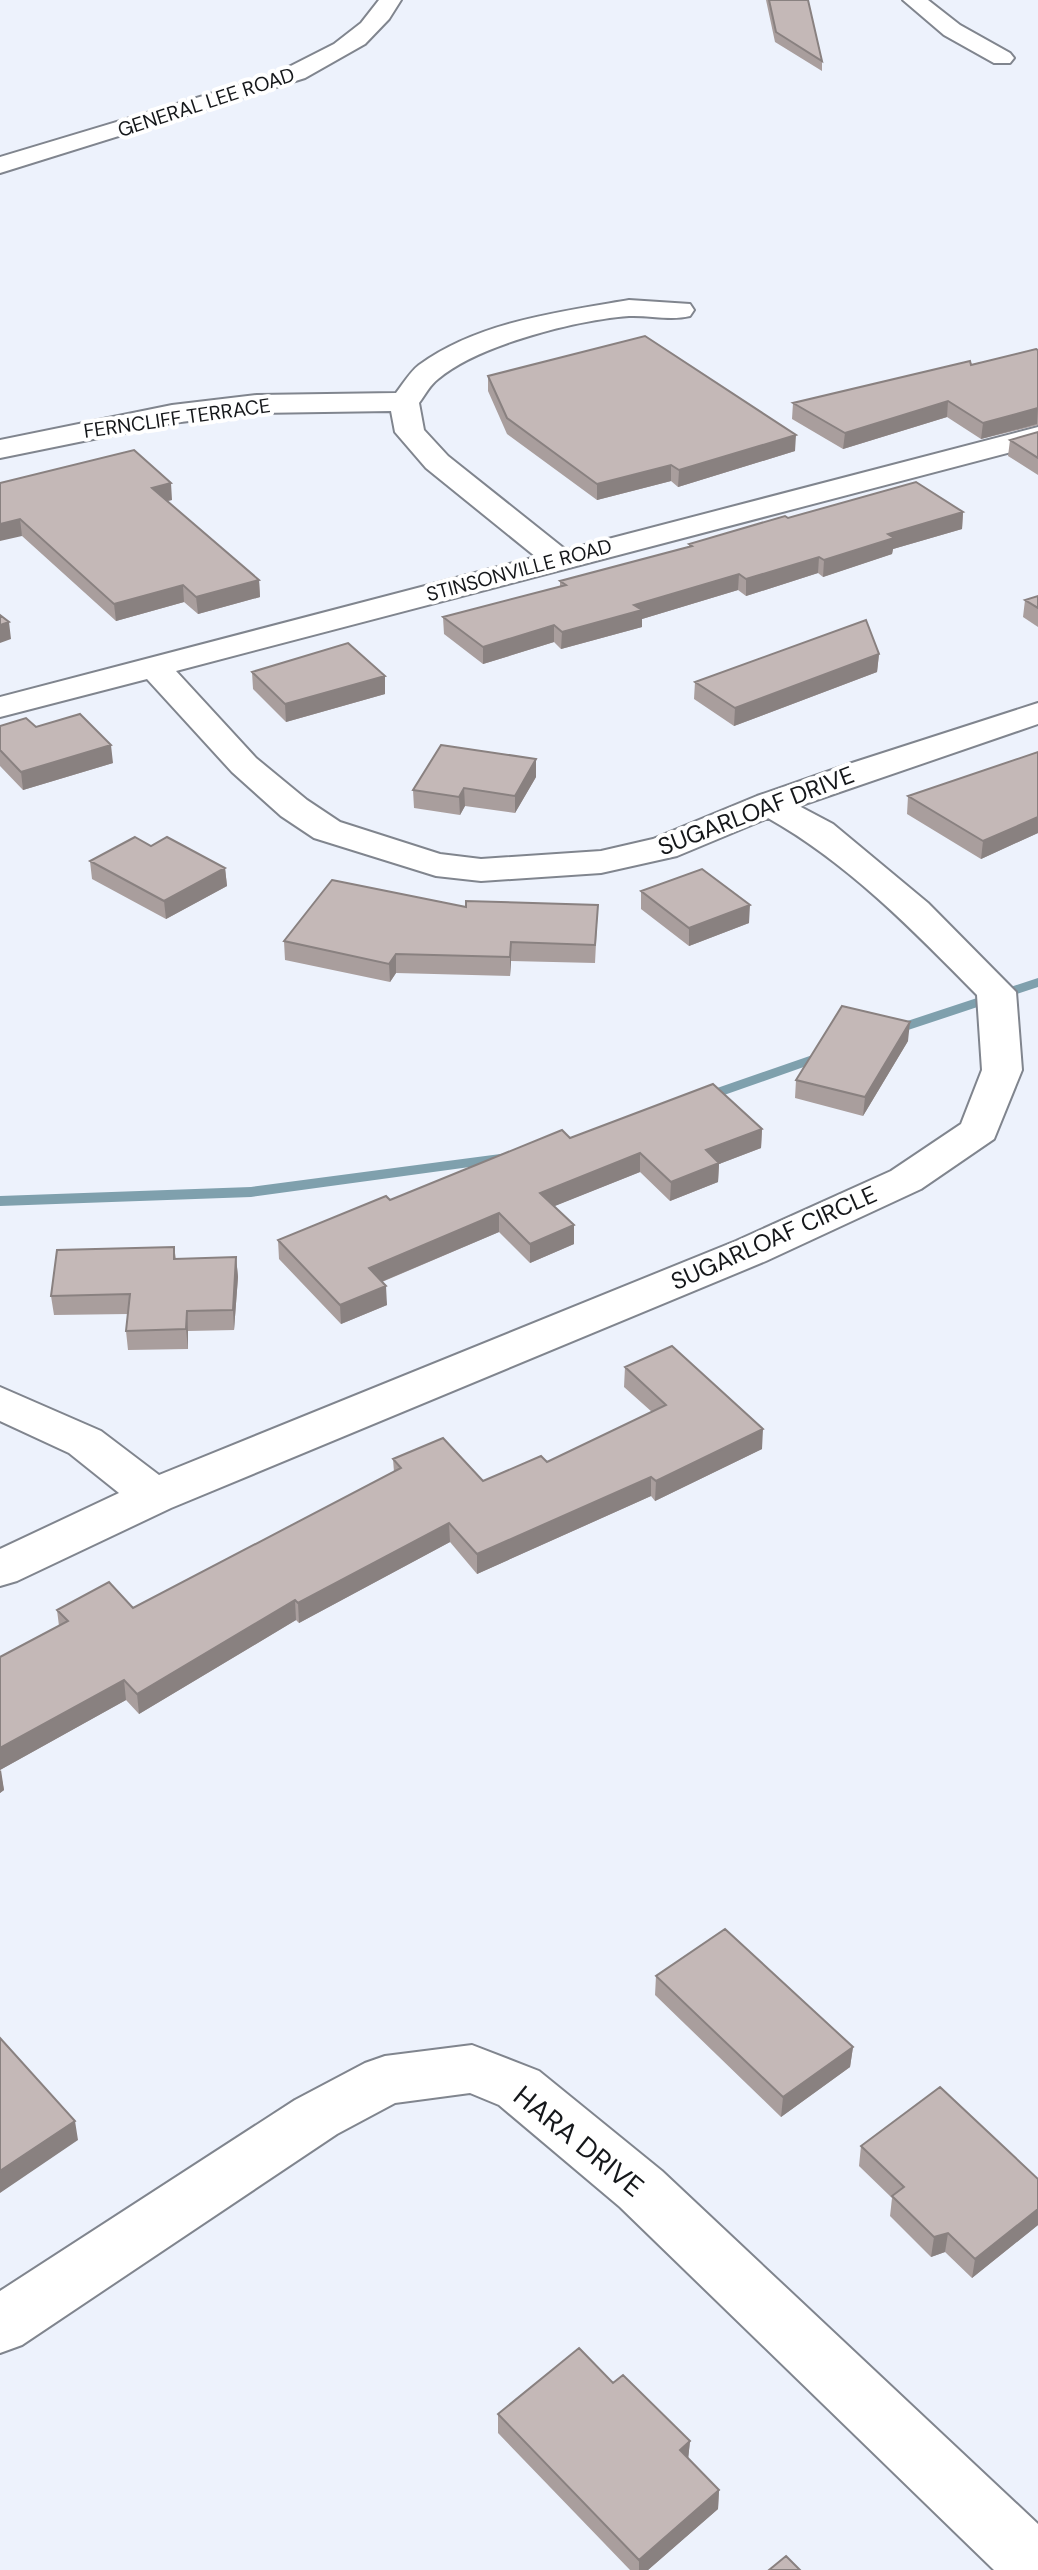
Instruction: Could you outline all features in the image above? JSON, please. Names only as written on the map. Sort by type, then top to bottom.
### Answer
[{"type":"street","name":"GENERAL LEE ROAD","points":[[0,165],[240,95],[315,66],[355,40],[382,15],[390,0]]},
{"type":"street","points":[[914,0],[952,30],[1002,58]]},
{"type":"street","points":[[559,560],[437,462],[410,432],[404,402],[427,373],[469,347],[552,322],[629,308],[680,310]]},
{"type":"street","name":"FERNCLIFF TERRACE","points":[[0,449],[77,432],[257,404],[404,402]]},
{"type":"street","name":"STINSONVILLE ROAD","points":[[0,707],[1038,436]]},
{"type":"street","name":"SUGARLOAF DRIVE","points":[[154,667],[244,765],[294,808],[327,830],[436,865],[481,870],[601,862],[664,848],[770,804],[1038,713]]},
{"type":"street","name":"SUGARLOAF CIRCLE","points":[[0,1569],[154,1496],[751,1251],[906,1180],[979,1130],[1002,1070],[996,992],[915,911],[820,832],[770,804]]},
{"type":"street","points":[[0,1402],[85,1442],[154,1496]]},
{"type":"street","name":"HARA DRIVE","points":[[0,2325],[316,2117],[385,2080],[472,2069],[519,2088],[641,2189],[1038,2568]]},
{"type":"building","points":[[769,0],[808,0],[822,61],[776,32]]},
{"type":"building","points":[[645,336],[796,435],[679,470],[671,465],[597,484],[507,418],[488,376]]},
{"type":"building","points":[[1036,349],[1038,408],[983,423],[948,401],[845,433],[793,403],[970,361],[971,365]]},
{"type":"building","points":[[1038,432],[1038,458],[1010,440]]},
{"type":"building","points":[[134,450],[171,483],[152,488],[259,580],[196,597],[183,585],[114,604],[20,519],[0,524],[0,483]]},
{"type":"building","points":[[916,482],[963,512],[888,534],[894,538],[824,560],[819,557],[746,579],[739,574],[634,605],[642,610],[562,632],[554,625],[483,647],[443,617],[566,585],[560,581],[692,546],[689,544],[785,516],[788,518]]},
{"type":"building","points":[[1038,596],[1038,608],[1025,600]]},
{"type":"building","points":[[0,615],[9,622],[0,625]]},
{"type":"building","points":[[866,620],[879,654],[735,708],[695,682]]},
{"type":"building","points":[[348,643],[385,676],[285,704],[252,672]]},
{"type":"building","points":[[80,714],[111,745],[21,772],[0,750],[0,726],[26,718],[36,727]]},
{"type":"building","points":[[441,745],[536,759],[515,796],[464,788],[459,797],[413,790]]},
{"type":"building","points":[[1038,752],[1038,817],[983,841],[908,796]]},
{"type":"building","points":[[135,837],[151,846],[167,837],[225,868],[164,901],[90,861]]},
{"type":"building","points":[[702,869],[750,905],[689,928],[641,891]]},
{"type":"building","points":[[332,880],[466,907],[466,901],[598,905],[595,945],[511,942],[510,957],[396,954],[389,964],[284,941]]},
{"type":"building","points":[[842,1006],[910,1022],[865,1097],[796,1080]]},
{"type":"building","points":[[713,1084],[762,1129],[706,1150],[719,1163],[671,1182],[640,1153],[540,1193],[574,1225],[530,1244],[499,1213],[369,1268],[386,1286],[340,1305],[278,1240],[386,1196],[390,1200],[562,1130],[570,1138]]},
{"type":"building","points":[[174,1247],[174,1259],[236,1257],[233,1310],[187,1311],[186,1329],[126,1331],[130,1294],[51,1296],[57,1250]]},
{"type":"building","points":[[672,1346],[763,1429],[656,1481],[651,1477],[477,1554],[449,1523],[298,1603],[295,1600],[137,1694],[124,1680],[0,1748],[0,1657],[68,1621],[57,1610],[109,1582],[133,1608],[401,1468],[393,1459],[443,1438],[483,1481],[541,1456],[547,1462],[666,1405],[625,1367]]},
{"type":"building","points":[[725,1929],[853,2047],[783,2097],[656,1976]]},
{"type":"building","points":[[0,2038],[75,2121],[0,2171]]},
{"type":"building","points":[[940,2087],[1038,2179],[1038,2209],[975,2259],[948,2233],[934,2237],[892,2196],[904,2187],[861,2146]]},
{"type":"building","points":[[579,2348],[613,2383],[623,2375],[690,2441],[680,2450],[719,2490],[639,2560],[498,2414]]},
{"type":"building","points":[[786,2556],[800,2570],[769,2570]]},
{"type":"waterway","points":[[891,1031],[1038,982]]},
{"type":"waterway","points":[[702,1098],[827,1054]]},
{"type":"waterway","points":[[0,1201],[251,1192],[508,1158]]}]
